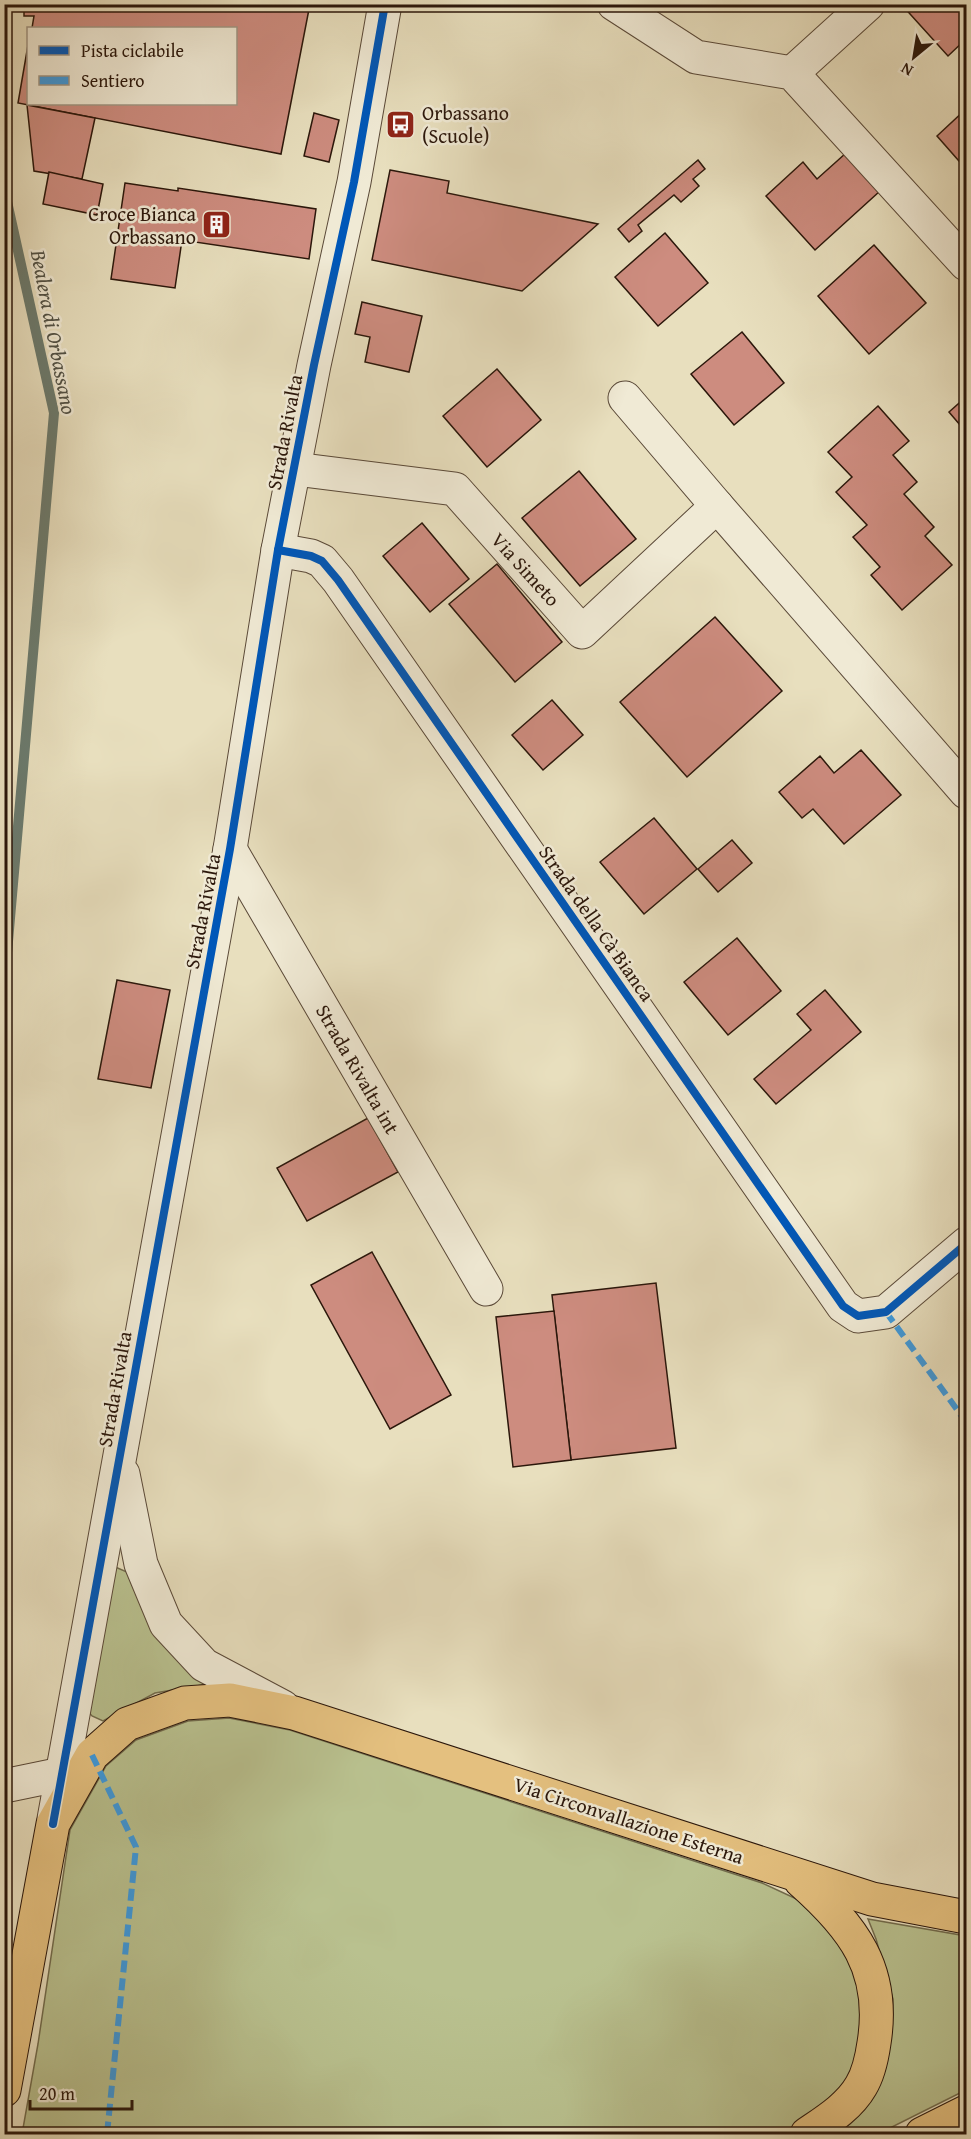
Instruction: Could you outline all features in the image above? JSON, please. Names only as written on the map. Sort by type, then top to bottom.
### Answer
[{"type":"main road","name":"Via Circonvallazione Esterna","points":[[4,2090],[53,1824],[92,1755],[127,1724],[184,1703],[230,1700],[294,1713],[872,1899],[966,1917]]},
{"type":"main road","points":[[793,1873],[829,1905],[854,1935],[869,1965],[877,2000],[877,2029],[872,2059],[861,2086],[845,2106],[807,2134]]},
{"type":"main road","points":[[922,2134],[966,2112]]},
{"type":"street","name":"Strada Rivalta","points":[[53,1824],[230,849],[278,550],[314,365],[354,182],[385,4]]},
{"type":"street","points":[[614,4],[696,57],[792,73],[966,264]]},
{"type":"street","points":[[792,73],[868,4]]},
{"type":"street","points":[[626,398],[966,792]]},
{"type":"street","name":"Via Simeto","points":[[295,469],[455,489],[582,632],[717,506]]},
{"type":"street","name":"Strada della Cà Bianca","points":[[278,550],[311,556],[322,561],[338,580],[843,1306],[858,1316],[886,1312],[966,1244]]},
{"type":"street","name":"Strada Rivalta int","points":[[230,849],[486,1289]]},
{"type":"street","name":"Strada Rivalta","points":[[119,1455],[141,1564],[166,1624],[204,1665],[294,1713]]},
{"type":"street","points":[[4,1786],[62,1774]]},
{"type":"green space","points":[[106,1563],[127,1572],[143,1610],[208,1684],[155,1693],[103,1721],[92,1716],[83,1706]]},
{"type":"green space","points":[[229,1718],[290,1730],[762,1883],[803,1902],[820,1914],[857,1970],[864,2027],[850,2079],[800,2124],[776,2134],[22,2134],[70,1830],[106,1766],[136,1740],[188,1721]]},
{"type":"green space","points":[[868,1919],[966,1936],[966,2090],[878,2134],[828,2134],[892,2030],[893,1999]]},
{"type":"building","points":[[24,4],[310,4],[281,154],[28,105],[237,105],[237,27],[32,27],[34,16],[24,16]]},
{"type":"building","points":[[901,4],[966,4],[966,39],[948,56]]},
{"type":"building","points":[[27,51],[27,105],[18,103]]},
{"type":"building","points":[[27,105],[95,118],[82,179],[34,171]]},
{"type":"building","points":[[966,109],[966,169],[937,136]]},
{"type":"building","points":[[314,113],[339,120],[329,162],[304,156]]},
{"type":"building","points":[[846,153],[880,191],[815,250],[766,196],[803,162],[817,179]]},
{"type":"building","points":[[698,160],[705,169],[693,179],[699,186],[681,202],[674,195],[638,225],[642,231],[629,242],[618,229]]},
{"type":"building","points":[[390,170],[449,181],[447,193],[598,224],[522,291],[372,260]]},
{"type":"building","points":[[49,172],[103,184],[97,215],[43,204]]},
{"type":"building","name":"Croce Bianca Orbassano","points":[[125,183],[178,191],[178,188],[316,209],[309,259],[182,240],[175,288],[111,279]]},
{"type":"building","points":[[665,233],[708,283],[658,326],[615,277]]},
{"type":"building","points":[[874,245],[926,303],[869,354],[818,296]]},
{"type":"building","points":[[362,302],[422,316],[409,372],[365,362],[370,337],[355,334]]},
{"type":"building","points":[[742,332],[784,383],[734,425],[691,374]]},
{"type":"building","points":[[497,369],[541,420],[487,467],[443,416]]},
{"type":"building","points":[[966,397],[966,432],[949,412]]},
{"type":"building","points":[[878,406],[909,441],[893,455],[917,482],[904,494],[934,527],[925,536],[952,565],[902,610],[871,575],[880,567],[853,537],[867,525],[836,492],[852,477],[828,452]]},
{"type":"building","points":[[579,471],[636,539],[580,586],[522,518]]},
{"type":"building","points":[[422,523],[469,579],[430,612],[383,556]]},
{"type":"building","points":[[497,564],[562,642],[515,682],[449,604]]},
{"type":"building","points":[[715,617],[782,691],[687,777],[620,702]]},
{"type":"building","points":[[552,700],[583,735],[543,770],[512,735]]},
{"type":"building","points":[[861,750],[901,795],[844,844],[813,809],[802,818],[779,792],[820,756],[834,773]]},
{"type":"building","points":[[654,818],[697,869],[644,914],[600,862]]},
{"type":"building","points":[[732,840],[752,863],[718,892],[698,869]]},
{"type":"building","points":[[737,938],[781,991],[728,1035],[684,982]]},
{"type":"building","points":[[117,980],[170,990],[151,1088],[98,1079]]},
{"type":"building","points":[[825,990],[861,1032],[776,1104],[754,1079],[811,1030],[797,1014]]},
{"type":"building","points":[[368,1118],[398,1172],[307,1221],[277,1168]]},
{"type":"building","points":[[372,1252],[451,1395],[390,1429],[311,1285]]},
{"type":"building","points":[[656,1283],[676,1448],[571,1460],[552,1295]]},
{"type":"building","points":[[554,1311],[571,1460],[513,1467],[496,1317]]},
{"type":"waterway","name":"Bealera di Orbassano","points":[[4,188],[54,413],[4,987]]},
{"type":"marked path","points":[[886,1312],[966,1422]]},
{"type":"marked path","points":[[92,1755],[136,1847],[107,2134]]},
{"type":"cycle path","points":[[53,1824],[230,849],[278,550],[314,365],[354,182],[385,4]]},
{"type":"cycle path","points":[[278,550],[311,556],[322,561],[338,580],[843,1306],[858,1316],[886,1312],[966,1244]]},
{"type":"place","name":"Orbassano (Scuole)","points":[[401,124]]},
{"type":"place","name":"Croce Bianca Orbassano","points":[[217,224]]}]
